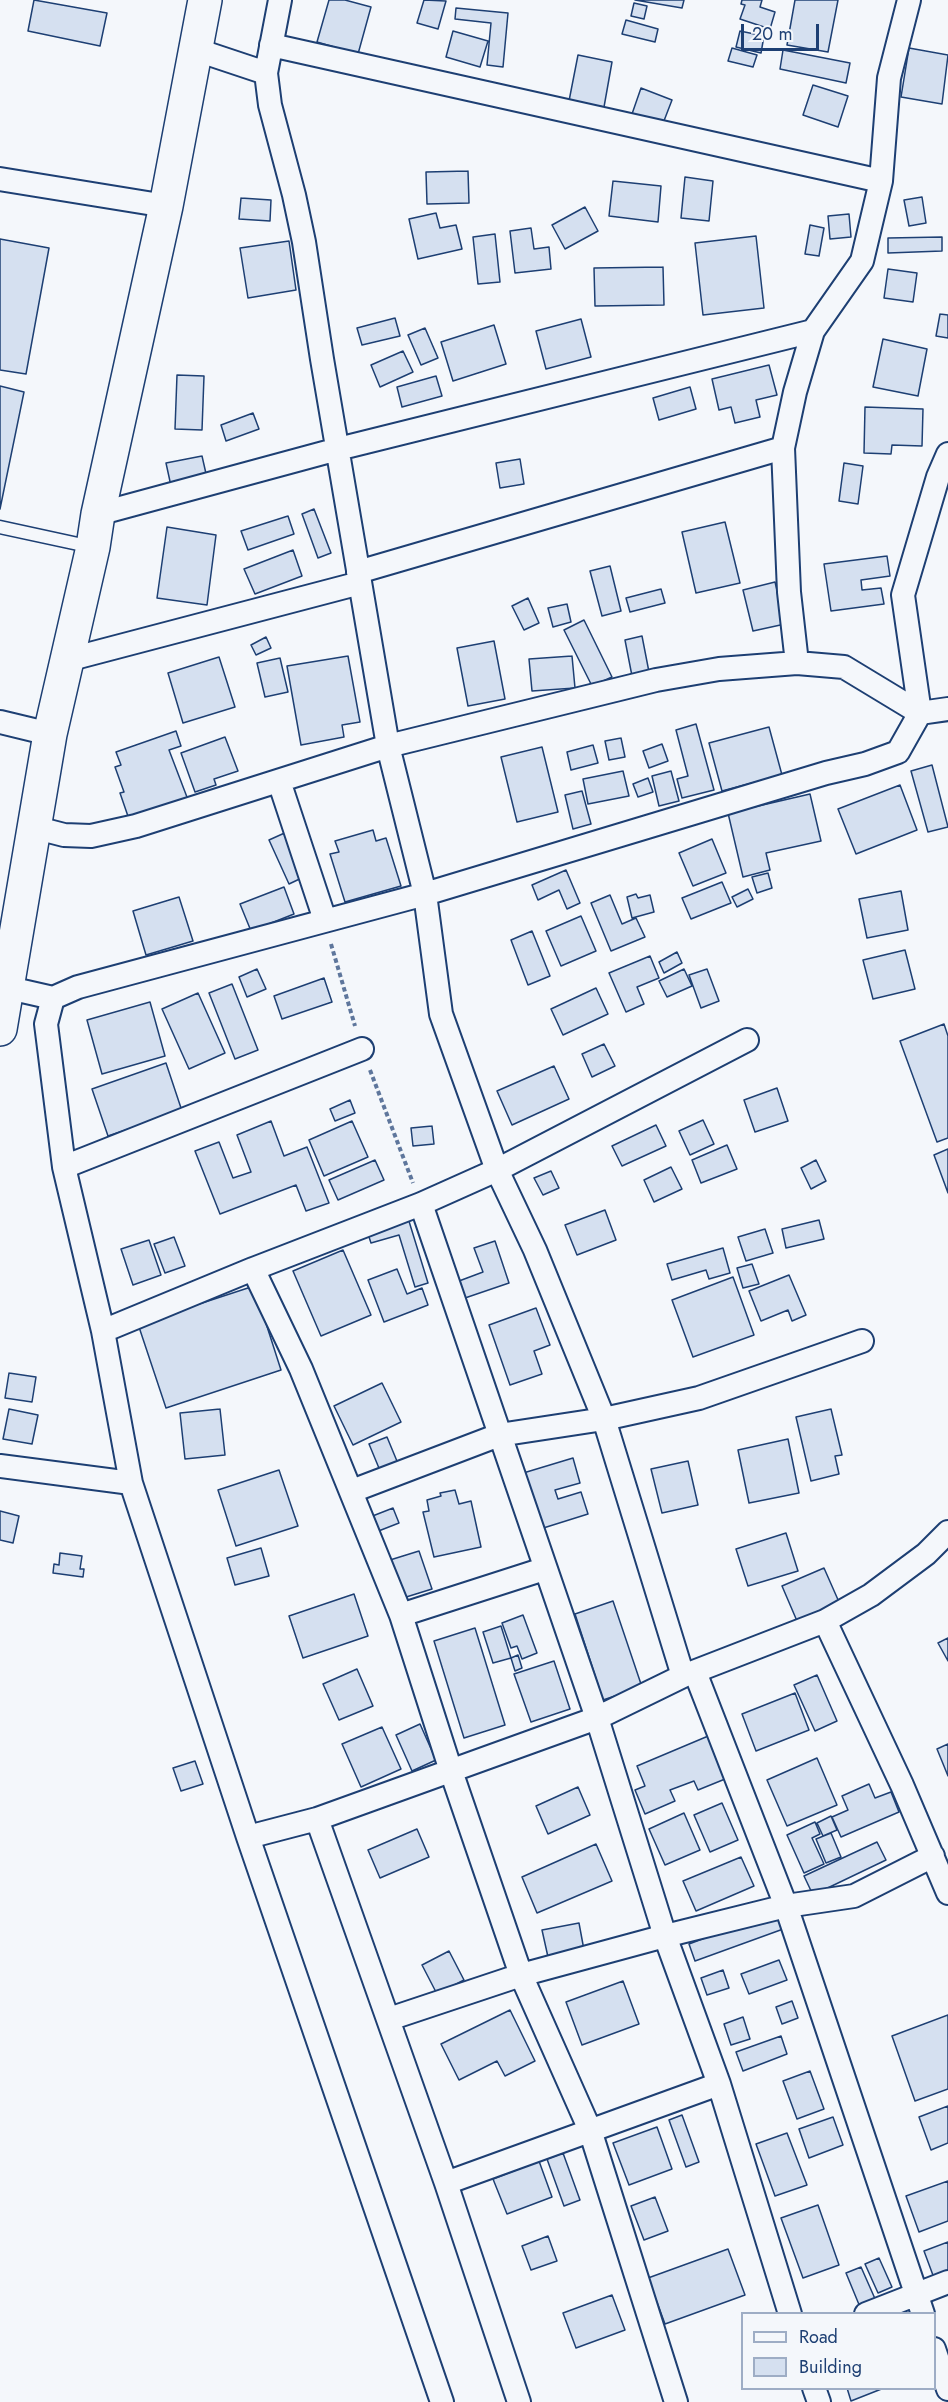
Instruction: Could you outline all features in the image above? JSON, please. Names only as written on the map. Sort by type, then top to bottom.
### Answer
[{"type":"main road","points":[[0,1029],[9,988],[7,951],[50,735],[166,206],[205,0]]},
{"type":"street","points":[[280,0],[266,73],[274,122],[304,242],[388,746],[424,894],[441,1014],[496,1170],[535,1250],[604,1419],[689,1674],[786,1906],[919,2303]]},
{"type":"street","points":[[797,663],[789,592],[783,448],[795,392],[813,331],[862,261],[881,181],[889,78],[909,0]]},
{"type":"street","points":[[271,45],[881,181]]},
{"type":"street","points":[[194,49],[266,73]]},
{"type":"street","points":[[0,179],[166,206]]},
{"type":"street","points":[[98,514],[338,449],[813,331]]},
{"type":"street","points":[[67,660],[359,577],[783,448]]},
{"type":"street","points":[[9,988],[53,998],[78,987],[424,894],[826,773],[865,764],[898,752],[920,713],[903,596],[938,477],[948,454]]},
{"type":"street","points":[[33,827],[64,835],[91,836],[136,826],[388,746],[656,680],[719,669],[797,663],[844,667],[920,713],[948,709]]},
{"type":"street","points":[[0,722],[50,735]]},
{"type":"street","points":[[279,781],[324,920]]},
{"type":"street","points":[[53,998],[46,1024],[64,1167],[103,1331],[131,1483],[248,1837],[442,2402]]},
{"type":"street","points":[[103,1331],[253,1269],[421,1204],[496,1170],[747,1040]]},
{"type":"street","points":[[64,1167],[362,1049]]},
{"type":"street","points":[[421,1204],[544,1569],[597,1718],[665,1936],[719,2084],[790,2312]]},
{"type":"street","points":[[253,1269],[301,1369],[401,1615],[451,1771],[521,1975],[590,2130],[676,2402]]},
{"type":"street","points":[[352,1491],[499,1435],[604,1419],[699,1398],[862,1341]]},
{"type":"street","points":[[0,1466],[131,1483]]},
{"type":"street","points":[[248,1837],[317,1819],[597,1718],[689,1674],[825,1621],[871,1595],[926,1554],[948,1532]]},
{"type":"street","points":[[401,1615],[544,1569]]},
{"type":"street","points":[[825,1621],[948,1893]]},
{"type":"street","points":[[317,1819],[389,2019],[519,2402]]},
{"type":"street","points":[[389,2019],[521,1975],[665,1936],[786,1906],[854,1896],[933,1856]]},
{"type":"street","points":[[446,2184],[719,2084]]},
{"type":"street","points":[[871,2312],[919,2303],[948,2282]]},
{"type":"street","points":[[936,2355],[948,2389]]},
{"type":"lane","points":[[0,527],[93,547]]},
{"type":"building","points":[[34,0],[107,13],[100,46],[28,31]]},
{"type":"building","points":[[329,0],[345,0],[371,7],[358,54],[317,42]]},
{"type":"building","points":[[424,0],[446,1],[438,29],[417,23]]},
{"type":"building","points":[[635,0],[684,0],[682,8]]},
{"type":"building","points":[[742,0],[762,0],[760,7],[775,12],[770,29],[740,19],[745,5],[741,4]]},
{"type":"building","points":[[795,0],[838,0],[828,52],[787,45]]},
{"type":"building","points":[[634,3],[647,6],[644,19],[631,16]]},
{"type":"building","points":[[456,8],[508,13],[503,67],[487,65],[491,23],[455,19]]},
{"type":"building","points":[[626,20],[658,29],[655,42],[622,34]]},
{"type":"building","points":[[453,31],[488,41],[480,67],[446,57]]},
{"type":"building","points":[[740,31],[764,36],[761,53],[736,47]]},
{"type":"building","points":[[732,48],[757,55],[753,67],[728,61]]},
{"type":"building","points":[[909,48],[948,55],[942,104],[901,97]]},
{"type":"building","points":[[783,50],[850,63],[846,83],[780,69]]},
{"type":"building","points":[[578,55],[612,62],[604,107],[569,101]]},
{"type":"building","points":[[813,85],[848,96],[838,127],[803,115]]},
{"type":"building","points":[[641,88],[672,100],[662,126],[632,114]]},
{"type":"building","points":[[468,171],[469,203],[427,204],[426,172]]},
{"type":"building","points":[[685,177],[713,181],[709,221],[681,218]]},
{"type":"building","points":[[613,181],[661,186],[658,222],[609,216]]},
{"type":"building","points":[[922,197],[926,223],[909,226],[904,200]]},
{"type":"building","points":[[241,198],[271,200],[270,221],[239,219]]},
{"type":"building","points":[[585,207],[598,231],[565,249],[552,225]]},
{"type":"building","points":[[436,213],[440,228],[456,225],[462,249],[418,259],[409,219]]},
{"type":"building","points":[[849,214],[851,237],[830,239],[828,216]]},
{"type":"building","points":[[810,225],[824,228],[819,256],[805,254]]},
{"type":"building","points":[[531,228],[534,249],[549,247],[551,269],[515,273],[510,231]]},
{"type":"building","points":[[495,234],[500,282],[478,284],[473,237]]},
{"type":"building","points":[[756,236],[764,308],[703,315],[695,243]]},
{"type":"building","points":[[942,237],[942,251],[888,253],[888,238]]},
{"type":"building","points":[[0,239],[49,248],[26,374],[0,370]]},
{"type":"building","points":[[289,241],[296,290],[248,298],[240,248]]},
{"type":"building","points":[[663,267],[664,305],[595,306],[594,268]]},
{"type":"building","points":[[888,269],[917,273],[913,302],[884,298]]},
{"type":"building","points":[[940,314],[948,315],[948,338],[936,336]]},
{"type":"building","points":[[395,318],[400,336],[362,345],[357,328]]},
{"type":"building","points":[[581,319],[591,357],[546,369],[536,331]]},
{"type":"building","points":[[494,325],[506,364],[453,381],[441,342]]},
{"type":"building","points":[[425,328],[438,358],[421,365],[408,335]]},
{"type":"building","points":[[883,339],[927,349],[918,396],[873,387]]},
{"type":"building","points":[[403,351],[413,372],[380,387],[371,365]]},
{"type":"building","points":[[769,365],[777,395],[756,400],[760,417],[735,423],[731,407],[719,410],[712,379]]},
{"type":"building","points":[[177,375],[204,376],[202,430],[175,429]]},
{"type":"building","points":[[436,376],[442,396],[402,407],[397,387]]},
{"type":"building","points":[[0,386],[24,392],[0,509]]},
{"type":"building","points":[[690,387],[696,409],[659,420],[653,398]]},
{"type":"building","points":[[865,407],[923,409],[922,446],[892,445],[891,454],[864,453]]},
{"type":"building","points":[[253,413],[259,429],[226,441],[221,425]]},
{"type":"building","points":[[202,456],[207,478],[171,486],[166,463]]},
{"type":"building","points":[[520,459],[524,484],[500,488],[496,463]]},
{"type":"building","points":[[844,463],[863,466],[858,504],[839,501]]},
{"type":"building","points":[[314,509],[331,553],[318,558],[302,514]]},
{"type":"building","points":[[288,516],[294,534],[248,550],[241,531]]},
{"type":"building","points":[[725,522],[740,583],[696,593],[682,532]]},
{"type":"building","points":[[167,527],[216,535],[207,605],[157,598]]},
{"type":"building","points":[[293,550],[302,576],[255,594],[244,569]]},
{"type":"building","points":[[887,556],[890,576],[861,580],[862,590],[881,588],[884,604],[831,611],[824,564]]},
{"type":"building","points":[[610,566],[621,611],[602,616],[590,571]]},
{"type":"building","points":[[775,582],[785,624],[753,631],[743,590]]},
{"type":"building","points":[[661,589],[665,603],[630,612],[626,598]]},
{"type":"building","points":[[528,598],[539,623],[524,630],[512,606]]},
{"type":"building","points":[[567,604],[571,622],[553,627],[548,608]]},
{"type":"building","points":[[584,620],[612,677],[592,686],[564,630]]},
{"type":"building","points":[[642,636],[649,672],[632,676],[625,640]]},
{"type":"building","points":[[266,637],[271,648],[256,655],[251,645]]},
{"type":"building","points":[[494,641],[505,699],[468,706],[457,648]]},
{"type":"building","points":[[348,656],[360,722],[342,725],[344,737],[301,745],[287,666]]},
{"type":"building","points":[[572,656],[575,688],[532,691],[529,659]]},
{"type":"building","points":[[219,657],[235,707],[183,723],[168,673]]},
{"type":"building","points":[[280,658],[288,692],[265,697],[257,663]]},
{"type":"building","points":[[696,724],[714,790],[682,798],[677,779],[688,776],[676,730]]},
{"type":"building","points":[[769,727],[782,775],[722,791],[709,743]]},
{"type":"building","points":[[176,731],[181,746],[169,750],[190,805],[131,825],[120,793],[124,792],[115,767],[121,765],[116,752]]},
{"type":"building","points":[[225,737],[238,771],[214,779],[216,785],[195,792],[181,753]]},
{"type":"building","points":[[621,738],[625,757],[609,760],[605,741]]},
{"type":"building","points":[[662,744],[668,761],[649,768],[643,751]]},
{"type":"building","points":[[593,745],[598,763],[571,770],[567,752]]},
{"type":"building","points":[[542,747],[558,812],[517,822],[501,757]]},
{"type":"building","points":[[932,765],[948,827],[928,832],[911,771]]},
{"type":"building","points":[[623,771],[629,796],[588,804],[583,779]]},
{"type":"building","points":[[671,771],[679,801],[659,806],[652,776]]},
{"type":"building","points":[[648,778],[653,792],[638,797],[633,784]]},
{"type":"building","points":[[900,785],[917,830],[856,854],[838,809]]},
{"type":"building","points":[[582,791],[591,824],[573,829],[565,795]]},
{"type":"building","points":[[810,794],[821,841],[766,853],[770,870],[743,877],[728,813]]},
{"type":"building","points":[[373,830],[376,841],[386,838],[401,886],[345,902],[330,854],[339,852],[335,841]]},
{"type":"building","points":[[289,831],[308,875],[289,884],[269,840]]},
{"type":"building","points":[[712,839],[726,873],[693,886],[679,853]]},
{"type":"building","points":[[566,870],[580,903],[567,909],[559,890],[538,900],[532,885]]},
{"type":"building","points":[[768,873],[772,888],[757,893],[752,877]]},
{"type":"building","points":[[722,882],[731,903],[691,919],[682,898]]},
{"type":"building","points":[[284,887],[294,914],[251,931],[240,904]]},
{"type":"building","points":[[748,889],[753,899],[737,907],[732,897]]},
{"type":"building","points":[[901,891],[908,930],[867,938],[859,899]]},
{"type":"building","points":[[636,894],[638,898],[650,895],[654,912],[632,918],[627,897]]},
{"type":"building","points":[[610,895],[622,924],[636,918],[645,937],[611,951],[591,903]]},
{"type":"building","points":[[179,897],[193,941],[146,955],[133,911]]},
{"type":"building","points":[[581,916],[596,951],[561,966],[546,931]]},
{"type":"building","points":[[532,931],[550,976],[528,985],[511,940]]},
{"type":"building","points":[[905,950],[915,989],[873,999],[863,960]]},
{"type":"building","points":[[677,952],[682,963],[664,973],[659,962]]},
{"type":"building","points":[[650,956],[659,978],[637,987],[644,1004],[626,1012],[609,973]]},
{"type":"building","points":[[257,969],[266,989],[247,997],[239,977]]},
{"type":"building","points":[[684,969],[692,986],[667,997],[659,981]]},
{"type":"building","points":[[707,969],[719,1001],[701,1008],[689,975]]},
{"type":"building","points":[[324,978],[332,1002],[282,1019],[274,996]]},
{"type":"building","points":[[232,984],[258,1050],[235,1059],[209,993]]},
{"type":"building","points":[[596,988],[608,1014],[563,1035],[551,1009]]},
{"type":"building","points":[[198,993],[225,1053],[189,1069],[162,1009]]},
{"type":"building","points":[[150,1002],[165,1056],[102,1074],[87,1020]]},
{"type":"building","points":[[944,1024],[948,1036],[948,1138],[937,1142],[900,1041]]},
{"type":"building","points":[[604,1044],[615,1066],[592,1077],[582,1054]]},
{"type":"building","points":[[166,1063],[182,1111],[108,1136],[92,1089]]},
{"type":"building","points":[[554,1066],[569,1099],[512,1125],[497,1091]]},
{"type":"building","points":[[777,1088],[788,1121],[755,1132],[744,1100]]},
{"type":"building","points":[[350,1100],[355,1113],[335,1121],[330,1109]]},
{"type":"building","points":[[703,1120],[714,1144],[690,1155],[679,1131]]},
{"type":"building","points":[[271,1121],[284,1156],[307,1147],[329,1203],[306,1211],[296,1185],[220,1214],[195,1151],[219,1142],[233,1178],[251,1172],[237,1135]]},
{"type":"building","points":[[352,1121],[368,1157],[324,1176],[309,1140]]},
{"type":"building","points":[[656,1125],[666,1146],[622,1166],[612,1146]]},
{"type":"building","points":[[432,1126],[434,1144],[413,1146],[411,1128]]},
{"type":"building","points":[[727,1145],[737,1169],[701,1183],[692,1160]]},
{"type":"building","points":[[948,1149],[948,1193],[934,1155]]},
{"type":"building","points":[[375,1160],[384,1180],[338,1200],[329,1180]]},
{"type":"building","points":[[816,1160],[826,1181],[811,1189],[801,1168]]},
{"type":"building","points":[[671,1167],[682,1189],[654,1202],[644,1180]]},
{"type":"building","points":[[551,1171],[559,1188],[543,1195],[534,1178]]},
{"type":"building","points":[[605,1210],[616,1240],[577,1255],[565,1225]]},
{"type":"building","points":[[408,1218],[428,1283],[415,1287],[399,1235],[371,1243],[367,1231]]},
{"type":"building","points":[[819,1220],[824,1239],[786,1248],[782,1229]]},
{"type":"building","points":[[765,1229],[773,1253],[746,1261],[738,1237]]},
{"type":"building","points":[[174,1237],[185,1266],[165,1273],[154,1244]]},
{"type":"building","points":[[149,1240],[161,1275],[133,1285],[121,1249]]},
{"type":"building","points":[[495,1241],[509,1283],[465,1298],[459,1281],[483,1272],[474,1248]]},
{"type":"building","points":[[723,1248],[730,1273],[709,1279],[706,1270],[672,1280],[667,1264]]},
{"type":"building","points":[[343,1250],[371,1315],[321,1336],[293,1271]]},
{"type":"building","points":[[752,1264],[759,1284],[743,1288],[737,1268]]},
{"type":"building","points":[[397,1269],[407,1294],[422,1288],[428,1305],[384,1322],[368,1280]]},
{"type":"building","points":[[789,1275],[806,1315],[792,1321],[788,1310],[761,1321],[749,1291]]},
{"type":"building","points":[[733,1277],[754,1335],[693,1357],[672,1300]]},
{"type":"building","points":[[254,1286],[281,1370],[166,1408],[138,1324]]},
{"type":"building","points":[[536,1308],[550,1345],[534,1351],[542,1374],[510,1385],[489,1325]]},
{"type":"building","points":[[9,1373],[36,1377],[32,1402],[5,1398]]},
{"type":"building","points":[[382,1383],[401,1422],[353,1445],[334,1406]]},
{"type":"building","points":[[9,1409],[38,1415],[32,1444],[3,1439]]},
{"type":"building","points":[[220,1409],[225,1455],[185,1459],[180,1413]]},
{"type":"building","points":[[831,1409],[842,1455],[835,1456],[839,1474],[811,1481],[796,1417]]},
{"type":"building","points":[[387,1437],[399,1466],[381,1473],[369,1444]]},
{"type":"building","points":[[788,1439],[799,1493],[749,1503],[738,1450]]},
{"type":"building","points":[[573,1458],[580,1483],[555,1490],[558,1499],[581,1492],[588,1514],[537,1530],[520,1474]]},
{"type":"building","points":[[688,1461],[698,1505],[662,1513],[651,1469]]},
{"type":"building","points":[[279,1470],[298,1526],[236,1546],[218,1490]]},
{"type":"building","points":[[455,1490],[459,1504],[471,1501],[481,1547],[434,1557],[423,1512],[429,1511],[427,1500],[441,1496],[440,1493]]},
{"type":"building","points":[[393,1508],[399,1523],[376,1532],[370,1517]]},
{"type":"building","points":[[0,1511],[19,1516],[13,1543],[0,1540]]},
{"type":"building","points":[[786,1533],[798,1571],[748,1586],[736,1549]]},
{"type":"building","points":[[261,1548],[269,1576],[235,1585],[227,1558]]},
{"type":"building","points":[[419,1551],[432,1589],[403,1598],[390,1560]]},
{"type":"building","points":[[60,1553],[82,1556],[80,1569],[84,1569],[83,1577],[53,1573],[54,1564],[59,1565]]},
{"type":"building","points":[[824,1568],[839,1602],[797,1621],[782,1586]]},
{"type":"building","points":[[354,1594],[368,1636],[303,1658],[289,1616]]},
{"type":"building","points":[[613,1601],[642,1687],[603,1700],[575,1614]]},
{"type":"building","points":[[523,1615],[537,1653],[522,1659],[517,1646],[511,1648],[502,1623]]},
{"type":"building","points":[[501,1626],[511,1658],[493,1663],[483,1632]]},
{"type":"building","points":[[475,1628],[505,1725],[464,1738],[434,1641]]},
{"type":"building","points":[[948,1638],[948,1661],[938,1643]]},
{"type":"building","points":[[518,1655],[522,1668],[515,1671],[511,1658]]},
{"type":"building","points":[[554,1661],[570,1709],[531,1722],[514,1674]]},
{"type":"building","points":[[357,1669],[373,1706],[339,1720],[323,1684]]},
{"type":"building","points":[[817,1675],[837,1721],[815,1731],[794,1685]]},
{"type":"building","points":[[795,1693],[809,1730],[756,1751],[742,1714]]},
{"type":"building","points":[[420,1724],[436,1760],[412,1771],[396,1735]]},
{"type":"building","points":[[382,1727],[401,1769],[361,1787],[342,1744]]},
{"type":"building","points":[[713,1734],[730,1777],[698,1790],[694,1781],[670,1790],[675,1801],[645,1814],[635,1790],[645,1786],[637,1766]]},
{"type":"building","points":[[948,1744],[948,1776],[937,1749]]},
{"type":"building","points":[[817,1758],[837,1805],[787,1826],[767,1780]]},
{"type":"building","points":[[195,1761],[203,1784],[181,1791],[173,1768]]},
{"type":"building","points":[[869,1784],[875,1798],[891,1792],[899,1812],[841,1837],[832,1817],[848,1810],[842,1796]]},
{"type":"building","points":[[578,1787],[590,1815],[548,1834],[536,1806]]},
{"type":"building","points":[[722,1803],[738,1840],[710,1852],[694,1815]]},
{"type":"building","points":[[684,1813],[700,1850],[665,1865],[649,1829]]},
{"type":"building","points":[[831,1816],[837,1830],[823,1836],[817,1823]]},
{"type":"building","points":[[815,1822],[820,1834],[812,1838],[824,1864],[804,1873],[787,1835]]},
{"type":"building","points":[[417,1829],[429,1857],[380,1878],[368,1850]]},
{"type":"building","points":[[831,1833],[841,1857],[826,1863],[816,1839]]},
{"type":"building","points":[[877,1842],[886,1860],[813,1895],[804,1876]]},
{"type":"building","points":[[596,1844],[612,1881],[537,1913],[522,1877]]},
{"type":"building","points":[[741,1857],[754,1886],[696,1911],[683,1881]]},
{"type":"building","points":[[779,1910],[786,1928],[695,1961],[689,1944]]},
{"type":"building","points":[[579,1923],[584,1950],[548,1957],[542,1930]]},
{"type":"building","points":[[449,1951],[464,1980],[437,1994],[422,1965]]},
{"type":"building","points":[[779,1960],[787,1980],[749,1994],[741,1974]]},
{"type":"building","points":[[723,1970],[729,1988],[707,1995],[701,1978]]},
{"type":"building","points":[[623,1981],[639,2024],[582,2045],[566,2002]]},
{"type":"building","points":[[792,2001],[798,2018],[782,2024],[776,2007]]},
{"type":"building","points":[[510,2010],[535,2061],[505,2076],[497,2061],[459,2080],[441,2044]]},
{"type":"building","points":[[948,2015],[948,2089],[915,2101],[892,2036]]},
{"type":"building","points":[[743,2017],[750,2039],[731,2045],[724,2024]]},
{"type":"building","points":[[781,2036],[787,2054],[743,2071],[736,2052]]},
{"type":"building","points":[[810,2071],[824,2109],[797,2119],[783,2081]]},
{"type":"building","points":[[948,2106],[948,2143],[931,2150],[919,2117]]},
{"type":"building","points":[[682,2115],[699,2162],[686,2167],[669,2120]]},
{"type":"building","points":[[833,2117],[843,2145],[809,2158],[799,2129]]},
{"type":"building","points":[[657,2127],[672,2169],[629,2185],[613,2143]]},
{"type":"building","points":[[787,2133],[807,2185],[775,2196],[756,2144]]},
{"type":"building","points":[[563,2153],[580,2200],[564,2206],[547,2159]]},
{"type":"building","points":[[539,2161],[552,2197],[507,2214],[493,2179]]},
{"type":"building","points":[[948,2181],[948,2221],[919,2232],[906,2196]]},
{"type":"building","points":[[655,2197],[668,2231],[644,2240],[631,2206]]},
{"type":"building","points":[[818,2205],[839,2265],[803,2278],[781,2218]]},
{"type":"building","points":[[548,2236],[557,2261],[531,2270],[522,2246]]},
{"type":"building","points":[[948,2242],[948,2273],[934,2278],[924,2251]]},
{"type":"building","points":[[728,2249],[745,2295],[665,2324],[648,2278]]},
{"type":"building","points":[[879,2258],[892,2287],[878,2293],[865,2264]]},
{"type":"building","points":[[861,2267],[876,2301],[860,2307],[846,2273]]},
{"type":"building","points":[[612,2295],[625,2330],[576,2348],[563,2313]]},
{"type":"building","points":[[848,2390],[879,2390],[851,2401]]}]
